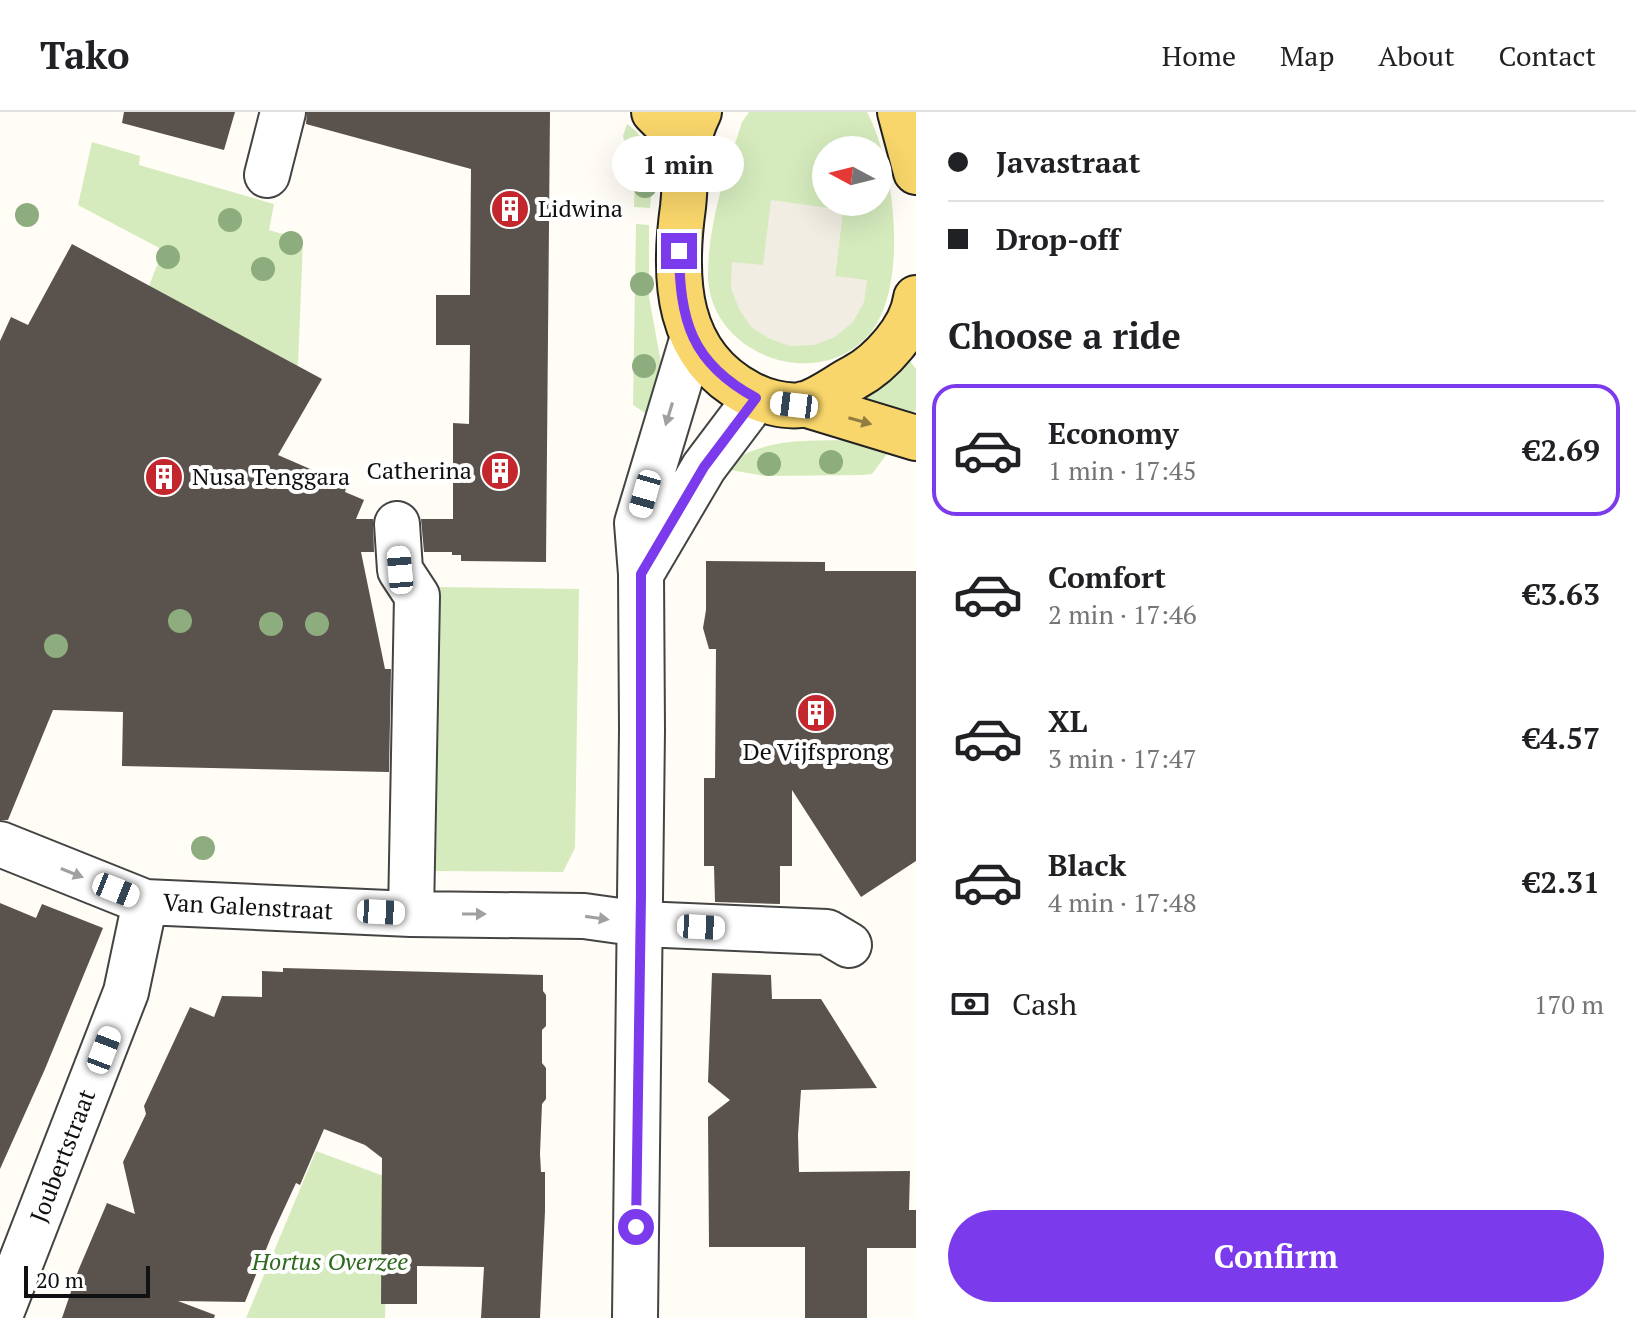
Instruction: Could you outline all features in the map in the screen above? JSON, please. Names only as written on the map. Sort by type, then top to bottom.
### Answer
[{"type":"main road","points":[[654,112],[692,128],[679,232],[682,305],[692,340],[721,375],[756,398],[804,404],[916,438]]},
{"type":"main road","points":[[900,112],[916,172]]},
{"type":"main road","points":[[804,404],[882,358],[897,341],[916,307],[916,298]]},
{"type":"street","points":[[267,175],[283,112]]},
{"type":"street","points":[[635,1318],[641,924],[641,574],[637,523],[692,340]]},
{"type":"street","points":[[641,574],[704,467],[756,398]]},
{"type":"street","points":[[397,524],[400,570],[417,596],[411,914]]},
{"type":"street","name":"Van Galenstraat","points":[[0,844],[145,902],[411,914],[584,916],[641,924],[827,932],[849,945]]},
{"type":"street","name":"Joubertstraat","points":[[0,1316],[126,992],[145,902]]},
{"type":"green space","points":[[749,112],[867,112],[877,136],[812,136],[812,216],[834,216],[762,266],[835,276],[842,216],[892,216],[892,205],[893,260],[889,291],[880,317],[866,338],[844,354],[819,362],[793,363],[767,356],[744,344],[726,325],[713,303],[708,276],[711,236],[742,122]]},
{"type":"green space","points":[[627,124],[636,131],[647,151],[651,174],[650,208],[634,207],[635,180],[623,136]]},
{"type":"green space","points":[[92,142],[140,156],[139,165],[274,204],[269,230],[303,240],[298,366],[149,286],[163,250],[78,205]]},
{"type":"green space","points":[[636,224],[649,225],[649,297],[663,374],[656,420],[633,405]]},
{"type":"green space","points":[[906,356],[916,369],[916,410],[911,414],[856,395]]},
{"type":"green space","points":[[849,440],[890,450],[872,474],[861,475],[765,476],[730,470],[726,464],[771,445]]},
{"type":"green space","points":[[437,587],[579,589],[575,848],[563,872],[431,871]]},
{"type":"green space","name":"Hortus Overzee","points":[[316,1151],[389,1178],[385,1318],[246,1318]]},
{"type":"shaded area","points":[[771,200],[812,206],[812,216],[842,216],[835,276],[867,280],[864,302],[853,322],[835,337],[814,345],[790,346],[770,339],[751,327],[739,309],[731,288],[732,262],[763,265]]},
{"type":"building","points":[[124,112],[235,112],[224,150],[122,123]]},
{"type":"building","points":[[307,112],[550,112],[546,562],[461,561],[461,555],[452,555],[452,552],[424,552],[421,519],[453,519],[453,423],[469,424],[470,345],[436,345],[436,295],[470,295],[471,169],[306,124]]},
{"type":"building","name":"Nusa Tenggara","points":[[72,244],[322,379],[278,455],[347,485],[345,492],[364,500],[356,519],[373,519],[374,552],[361,552],[385,669],[391,669],[389,772],[122,766],[123,712],[53,710],[8,820],[0,820],[0,341],[11,317],[28,325]]},
{"type":"building","name":"De Vijfsprong","points":[[706,561],[825,562],[825,571],[916,571],[916,861],[861,897],[792,790],[792,866],[780,866],[780,904],[715,902],[714,866],[704,866],[704,778],[715,778],[716,649],[709,649],[703,628]]},
{"type":"building","points":[[0,903],[36,918],[42,904],[103,928],[0,1169]]},
{"type":"building","points":[[283,968],[543,975],[546,1026],[542,1030],[542,1063],[546,1068],[546,1099],[542,1104],[540,1154],[541,1172],[545,1172],[545,1211],[540,1318],[481,1318],[484,1267],[417,1266],[417,1304],[381,1304],[382,1158],[365,1145],[324,1129],[300,1185],[296,1183],[271,1237],[245,1302],[178,1301],[215,1315],[214,1318],[62,1318],[107,1203],[135,1214],[123,1162],[146,1114],[144,1106],[190,1007],[214,1017],[222,996],[262,997],[262,971],[283,972]]},
{"type":"building","points":[[712,973],[771,975],[772,999],[821,999],[877,1088],[801,1090],[798,1135],[799,1172],[910,1171],[909,1210],[916,1210],[916,1248],[867,1248],[867,1318],[805,1318],[805,1247],[709,1247],[708,1117],[730,1100],[708,1082]]},
{"type":"place","name":"Lidwina","points":[[510,209]]},
{"type":"place","name":"Catherina","points":[[500,471]]},
{"type":"place","name":"Nusa Tenggara","points":[[164,477]]},
{"type":"place","name":"De Vijfsprong","points":[[816,713]]},
{"type":"route","points":[[636,1227],[641,896],[641,574],[704,467],[756,398],[721,375],[692,340],[682,305],[679,251]]}]
